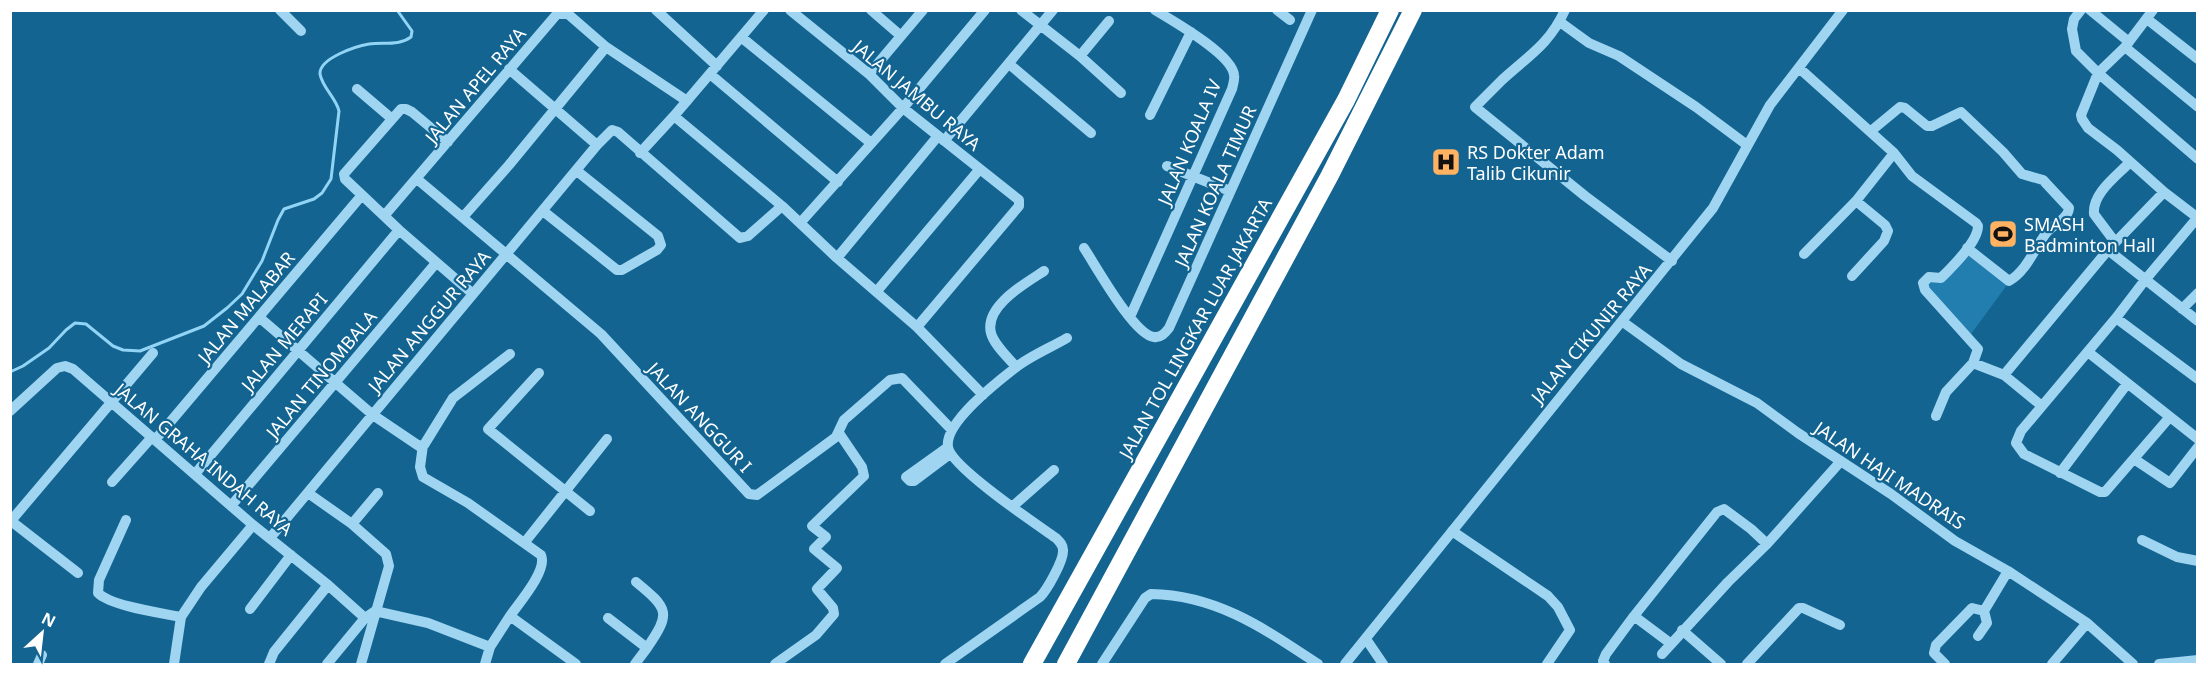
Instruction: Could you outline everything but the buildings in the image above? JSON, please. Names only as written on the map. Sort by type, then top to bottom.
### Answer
[{"type":"highway","name":"JALAN TOL LINGKAR LUAR JAKARTA","points":[[1032,664],[1346,100],[1390,10]]},
{"type":"highway","points":[[1066,664],[1324,186],[1413,10]]},
{"type":"street","points":[[280,10],[301,31]]},
{"type":"street","points":[[656,10],[713,70],[838,182]]},
{"type":"street","points":[[764,10],[640,153],[740,238],[748,236],[782,206]]},
{"type":"street","name":"JALAN JAMBU RAYA","points":[[790,10],[869,74],[903,108],[1019,200],[1019,207],[917,327]]},
{"type":"street","points":[[871,10],[901,36]]},
{"type":"street","points":[[869,74],[923,10]]},
{"type":"street","points":[[801,222],[903,108],[985,10]]},
{"type":"street","points":[[1021,10],[1080,56],[1121,93]]},
{"type":"street","points":[[837,258],[941,138],[1010,64],[1053,10]]},
{"type":"street","name":"JALAN KOALA IV","points":[[1130,317],[1232,89],[1234,75],[1230,64],[1191,32],[1155,10]]},
{"type":"street","points":[[1277,10],[1290,20]]},
{"type":"street","name":"JALAN KOALA TIMUR","points":[[1130,317],[1143,332],[1155,338],[1163,335],[1169,328],[1312,10]]},
{"type":"street","points":[[1566,10],[1560,22],[1534,54],[1503,79],[1475,107],[1576,189],[1672,261]]},
{"type":"street","name":"JALAN CIKUNIR RAYA","points":[[1346,664],[1713,208],[1770,105],[1843,10]]},
{"type":"street","points":[[2081,10],[2074,19],[2072,29],[2074,48],[2098,73],[2198,159]]},
{"type":"street","points":[[2090,10],[2198,107]]},
{"type":"street","name":"JALAN APEL RAYA","points":[[384,216],[557,14],[568,14],[606,47],[687,101]]},
{"type":"street","points":[[2169,418],[2105,492],[2060,473],[2024,454],[2016,443],[2021,431],[2197,218],[2088,128],[2081,115],[2098,73],[2127,45],[2150,15],[2198,59]]},
{"type":"street","points":[[1080,56],[1109,21]]},
{"type":"street","points":[[1560,22],[1589,43],[1619,56],[1696,107],[1747,145]]},
{"type":"street","points":[[1150,115],[1191,32]]},
{"type":"street","points":[[741,37],[871,143]]},
{"type":"street","points":[[463,217],[606,47]]},
{"type":"street","points":[[1010,64],[1091,133]]},
{"type":"street","points":[[1799,68],[1894,153],[1912,176],[1976,223],[1978,232],[1941,278],[1929,277],[1923,283],[1923,286],[1978,349],[1973,363],[1947,392],[1936,416]]},
{"type":"street","points":[[509,69],[597,145]]},
{"type":"street","points":[[357,89],[392,118]]},
{"type":"street","points":[[1870,131],[1900,107],[1905,108],[1926,126],[1932,126],[1961,112],[2003,152],[2022,174],[2043,180],[2069,208],[2068,214],[2048,231],[2030,258],[2009,281],[1967,248]]},
{"type":"street","points":[[448,142],[406,109],[401,109],[346,172],[345,179],[399,230],[473,294]]},
{"type":"street","points":[[674,116],[801,222],[837,258],[917,327],[983,395]]},
{"type":"street","name":"JALAN ANGGUR RAYA","points":[[270,538],[597,145],[612,130],[618,132],[640,153]]},
{"type":"street","points":[[1804,254],[1856,201],[1894,153]]},
{"type":"street","points":[[2130,162],[2098,196],[2094,203],[2094,214],[2112,246],[2145,280],[2198,321]]},
{"type":"street","points":[[1167,166],[1230,191]]},
{"type":"street","points":[[877,291],[979,170]]},
{"type":"street","points":[[543,212],[617,270],[622,270],[657,250],[661,245],[658,236],[577,171]]},
{"type":"street","name":"JALAN ANGGUR I","points":[[417,179],[601,334],[748,494],[758,495],[838,434],[844,420],[890,380],[902,378],[951,429]]},
{"type":"street","points":[[2004,375],[2112,246],[2164,192]]},
{"type":"street","name":"JALAN MALABAR","points":[[112,482],[154,439],[260,318],[362,195]]},
{"type":"street","points":[[1852,276],[1884,241],[1888,231],[1885,225],[1856,201]]},
{"type":"street","name":"JALAN MERAPI","points":[[195,474],[399,230]]},
{"type":"street","points":[[1084,248],[1130,317]]},
{"type":"street","name":"JALAN TINOMBALA","points":[[231,506],[436,263]]},
{"type":"street","points":[[1016,367],[991,334],[990,321],[997,309],[1014,291],[1044,271]]},
{"type":"street","points":[[2182,309],[2198,293]]},
{"type":"street","points":[[260,318],[373,415],[419,446],[423,445]]},
{"type":"street","points":[[2116,318],[2198,379]]},
{"type":"street","name":"JALAN HAJI MADRAIS","points":[[1623,322],[1681,364],[1757,403],[1891,494],[1955,541],[2008,571],[2087,622],[2133,664]]},
{"type":"street","points":[[945,664],[1040,597],[1062,559],[1063,549],[1061,543],[1012,507],[949,450],[948,438],[951,429],[983,395],[1016,367],[1067,338]]},
{"type":"street","points":[[2088,352],[2198,439]]},
{"type":"street","points":[[78,573],[11,521],[153,353]]},
{"type":"street","points":[[485,664],[490,647],[543,565],[541,555],[468,503],[423,477],[420,467],[423,445],[453,398],[510,354]]},
{"type":"street","points":[[1973,363],[2004,375],[2042,406]]},
{"type":"street","name":"JALAN GRAHA INDAH RAYA","points":[[10,411],[57,368],[65,366],[73,369],[253,525],[365,618]]},
{"type":"street","points":[[539,373],[488,429],[590,511]]},
{"type":"street","points":[[2060,473],[2127,384]]},
{"type":"street","points":[[780,664],[816,635],[834,614],[833,608],[817,589],[837,568],[814,549],[826,537],[812,526],[864,476],[862,467],[838,434]]},
{"type":"street","points":[[525,542],[607,439]]},
{"type":"street","points":[[2134,459],[2170,483],[2198,447]]},
{"type":"street","points":[[1662,654],[1682,630],[1767,544],[1841,461]]},
{"type":"street","points":[[1012,507],[1054,470]]},
{"type":"street","points":[[308,493],[352,524],[386,554],[389,566],[361,664]]},
{"type":"street","points":[[352,524],[378,493]]},
{"type":"street","points":[[1605,664],[1603,662],[1606,654],[1634,616],[1720,510],[1724,509],[1732,513],[1767,544]]},
{"type":"street","points":[[126,520],[99,580],[98,593],[102,597],[132,607],[181,617]]},
{"type":"street","points":[[174,664],[181,617],[201,587],[253,525]]},
{"type":"street","points":[[1452,531],[1554,602],[1569,624],[1570,630],[1547,664]]},
{"type":"street","points":[[2142,540],[2177,556],[2198,561]]},
{"type":"street","points":[[250,609],[291,555]]},
{"type":"street","points":[[1978,636],[1987,623],[1984,611],[2008,571]]},
{"type":"street","points":[[635,664],[662,627],[664,620],[664,613],[658,602],[636,582]]},
{"type":"street","points":[[269,664],[274,652],[328,585]]},
{"type":"street","points":[[1102,664],[1145,598],[1151,594],[1190,599],[1224,607],[1245,617],[1318,664]]},
{"type":"street","points":[[1747,664],[1799,608],[1840,625]]},
{"type":"street","points":[[1945,664],[1934,653],[1936,645],[1972,608],[1984,611]]},
{"type":"street","points":[[327,664],[365,618],[375,611],[428,623],[490,647]]},
{"type":"street","points":[[510,616],[576,664]]},
{"type":"street","points":[[1634,616],[1670,643]]},
{"type":"street","points":[[608,618],[647,648]]},
{"type":"street","points":[[2052,664],[2087,622]]},
{"type":"street","points":[[1682,630],[1721,664]]},
{"type":"street","points":[[1366,639],[1383,664]]},
{"type":"street","points":[[2159,664],[2195,662]]},
{"type":"shaded area","points":[[1969,253],[2007,285],[1971,334],[1926,287],[1931,280]]},
{"type":"waterway","points":[[10,372],[49,348],[75,323],[86,324],[113,346],[123,350],[140,351],[204,326],[242,294],[262,261],[284,209],[314,199],[322,193],[331,179],[339,111],[321,79],[321,68],[332,58],[356,47],[396,43],[411,37],[412,31],[397,10]]},
{"type":"place","name":"RS Dokter Adam Talib Cikunir","points":[[1446,162]]},
{"type":"place","name":"SMASH Badminton Hall","points":[[2003,234]]}]
